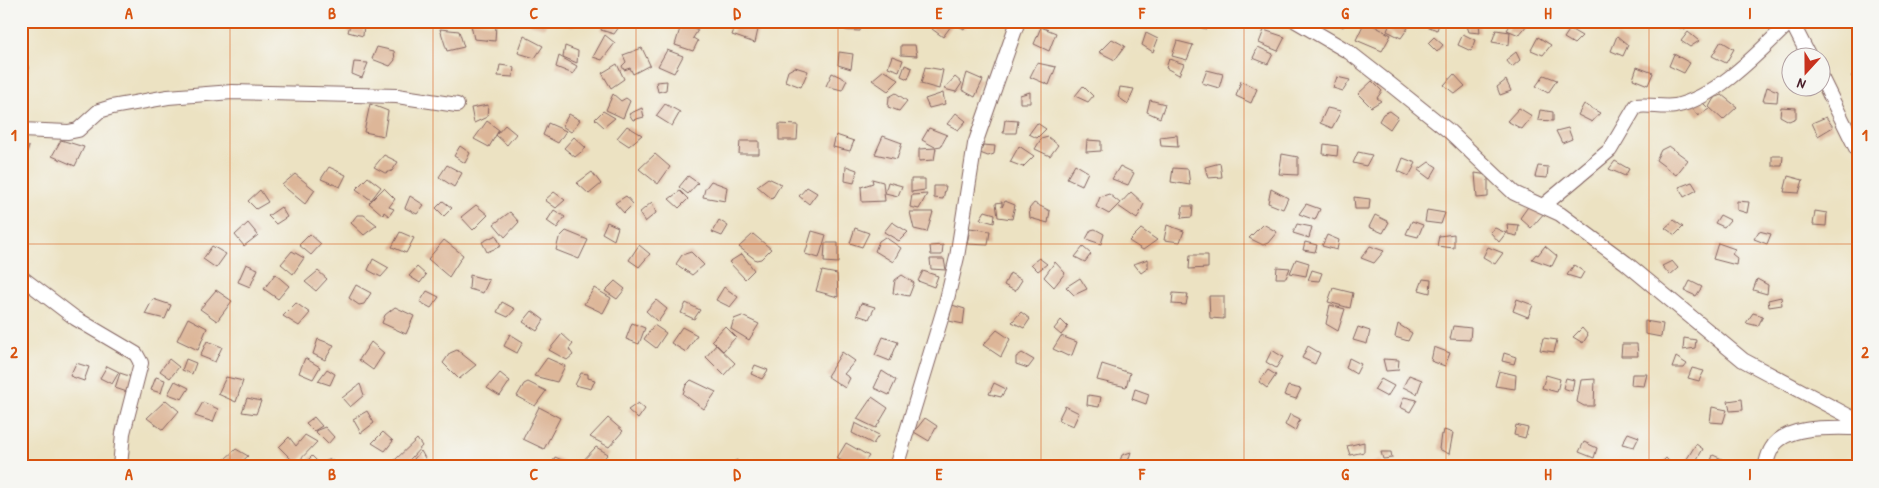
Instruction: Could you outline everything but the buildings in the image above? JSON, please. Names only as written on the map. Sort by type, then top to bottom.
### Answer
[{"type":"street","points":[[896,467],[947,299],[957,257],[975,144],[1018,21]]},
{"type":"street","points":[[1296,21],[1349,52],[1450,132],[1514,194],[1560,214],[1626,263],[1744,360],[1858,421]]},
{"type":"street","points":[[1543,206],[1610,150],[1636,106],[1674,106],[1718,86],[1755,56],[1791,21],[1805,48]]},
{"type":"street","points":[[21,130],[68,132],[78,130],[99,111],[112,107],[168,96],[232,92],[396,96],[457,105]]},
{"type":"street","points":[[1832,98],[1858,152]]},
{"type":"street","points":[[21,277],[75,318],[136,354],[141,363],[123,433],[120,467]]},
{"type":"street","points":[[1765,467],[1772,446],[1783,438],[1807,428],[1858,428]]}]
